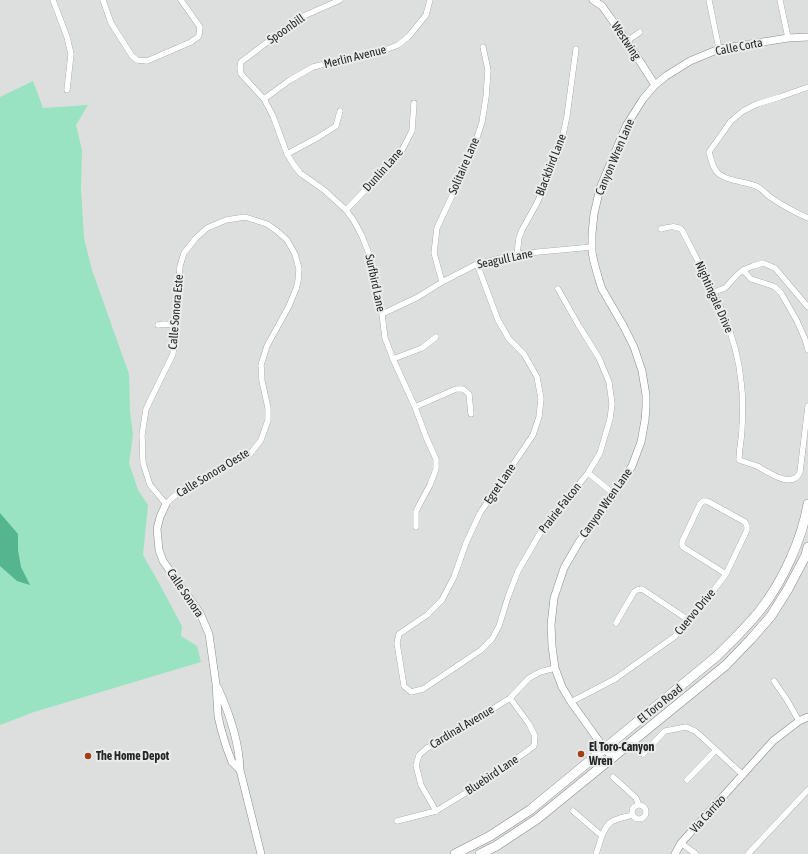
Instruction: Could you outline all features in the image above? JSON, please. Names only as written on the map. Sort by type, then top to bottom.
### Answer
[{"type":"main road","name":"El Toro Road","points":[[455,854],[490,836],[530,810],[717,656],[742,632],[761,609],[778,583],[795,549],[808,504]]},
{"type":"main road","name":"El Toro Road","points":[[480,854],[496,846],[537,819],[726,665],[771,616],[788,589],[806,555],[808,547]]},
{"type":"street","points":[[53,0],[71,54],[67,90]]},
{"type":"street","points":[[103,0],[111,23],[132,56],[137,60],[147,61],[191,42],[199,36],[200,27],[181,0]]},
{"type":"street","name":"Spoonbill","points":[[240,68],[241,62],[299,18],[340,0]]},
{"type":"street","name":"Merlin Avenue","points":[[264,99],[290,80],[313,67],[385,50],[398,45],[410,36],[426,15],[430,0]]},
{"type":"street","name":"Westwing","points":[[594,0],[604,3],[655,86]]},
{"type":"street","points":[[710,0],[719,50]]},
{"type":"street","points":[[780,0],[788,38]]},
{"type":"street","points":[[627,41],[640,32]]},
{"type":"street","name":"Calle Corta","points":[[655,86],[666,76],[690,61],[719,50],[788,38],[808,37]]},
{"type":"street","name":"Solitaire Lane","points":[[442,282],[434,253],[437,228],[472,153],[482,122],[488,70],[483,47]]},
{"type":"street","name":"Blackbird Lane","points":[[517,254],[519,238],[558,154],[571,90],[576,49]]},
{"type":"street","name":"Surfbird Lane","points":[[240,68],[241,74],[264,99],[274,116],[287,154],[300,173],[324,190],[346,210],[362,236],[370,254],[382,314],[385,338],[436,459],[436,470],[416,511],[416,527]]},
{"type":"street","name":"Canyon Wren Lane","points":[[613,758],[604,748],[562,687],[556,668],[552,646],[551,625],[554,598],[564,568],[579,542],[614,494],[632,466],[641,442],[646,395],[642,371],[634,347],[602,289],[595,268],[592,234],[594,214],[600,188],[626,126],[643,99],[655,86]]},
{"type":"street","points":[[808,86],[757,104],[743,111],[731,121],[709,152],[712,164],[718,173],[728,179],[758,186],[781,204],[808,218]]},
{"type":"street","name":"Dunlin Lane","points":[[346,210],[400,154],[412,131],[414,103]]},
{"type":"street","points":[[287,154],[336,126],[340,111]]},
{"type":"street","name":"Calle Sonora Este","points":[[166,504],[150,485],[143,463],[142,435],[146,410],[173,354],[180,266],[184,252],[207,228],[226,220],[244,217]]},
{"type":"street","name":"Calle Sonora Oeste","points":[[166,504],[187,486],[250,454],[260,440],[268,420],[268,408],[262,381],[261,365],[267,346],[289,306],[296,289],[299,270],[295,254],[287,240],[267,224],[244,217]]},
{"type":"street","name":"Nightingale Drive","points":[[661,228],[680,228],[714,292],[728,323],[741,373],[743,415],[739,460],[755,465],[781,479],[795,479],[799,475],[808,406]]},
{"type":"street","name":"Seagull Lane","points":[[382,314],[418,297],[442,282],[477,264],[517,254],[592,247]]},
{"type":"street","points":[[714,292],[725,288],[743,270],[763,263],[775,268],[808,307]]},
{"type":"street","name":"Egret Lane","points":[[411,692],[404,686],[397,643],[399,634],[427,615],[442,600],[454,577],[466,543],[480,513],[533,434],[539,417],[541,399],[538,377],[524,354],[509,339],[498,320],[477,264]]},
{"type":"street","points":[[743,270],[752,279],[775,287],[781,293],[800,328],[808,350]]},
{"type":"street","name":"Prairie Falcon","points":[[411,692],[423,689],[481,650],[492,639],[499,626],[518,571],[543,528],[588,473],[600,454],[610,419],[612,404],[609,382],[598,358],[558,289]]},
{"type":"street","points":[[158,325],[175,325]]},
{"type":"street","points":[[393,359],[422,348],[436,337]]},
{"type":"street","points":[[415,407],[456,389],[463,390],[469,394],[471,414]]},
{"type":"street","points":[[588,473],[614,494]]},
{"type":"street","name":"Cuervo Drive","points":[[571,702],[615,679],[674,637],[690,621],[726,574],[747,530],[747,526],[745,522],[707,501],[703,501],[700,504],[682,542],[682,545],[726,574]]},
{"type":"street","name":"Calle Sonora","points":[[166,504],[160,517],[157,529],[159,550],[163,562],[200,613],[209,634],[220,724],[232,762],[240,770]]},
{"type":"street","points":[[616,623],[634,592],[642,589],[690,621]]},
{"type":"street","name":"Cardinal Avenue","points":[[436,811],[421,785],[416,765],[418,755],[427,748],[447,738],[510,698],[529,678],[540,672],[556,668]]},
{"type":"street","points":[[774,681],[799,721]]},
{"type":"street","name":"Calle Sonora","points":[[216,684],[228,710],[236,738],[240,760],[240,770],[261,854]]},
{"type":"street","name":"Bluebird Lane","points":[[397,821],[436,811],[490,778],[534,746],[535,736],[529,724],[510,698]]},
{"type":"street","points":[[220,724],[223,720],[230,717]]},
{"type":"street","name":"Via Carrizo","points":[[674,854],[681,844],[773,741],[799,721],[808,717]]},
{"type":"street","points":[[642,754],[665,730],[686,727],[695,731],[743,775]]},
{"type":"street","points":[[687,780],[716,750]]},
{"type":"street","points":[[596,854],[602,836],[611,823],[620,818],[632,815],[636,818],[642,819],[646,815],[646,810],[644,807],[639,805],[636,798],[613,777]]},
{"type":"street","points":[[748,854],[808,790]]},
{"type":"street","points":[[632,815],[634,807],[639,805]]},
{"type":"street","points":[[573,811],[602,836]]},
{"type":"street","points":[[681,844],[696,854]]},
{"type":"shaded area","points":[[33,81],[43,108],[88,105],[76,125],[82,150],[81,188],[84,238],[92,270],[129,374],[130,411],[133,435],[129,463],[138,490],[148,505],[143,555],[182,626],[181,636],[197,646],[201,662],[34,712],[0,725],[0,97]]},
{"type":"shaded area","points":[[0,513],[18,534],[18,550],[21,567],[30,585],[17,581],[0,566]]},
{"type":"place","name":"El Toro-Canyon Wren","points":[[581,754]]},
{"type":"place","name":"The Home Depot","points":[[88,756]]}]
